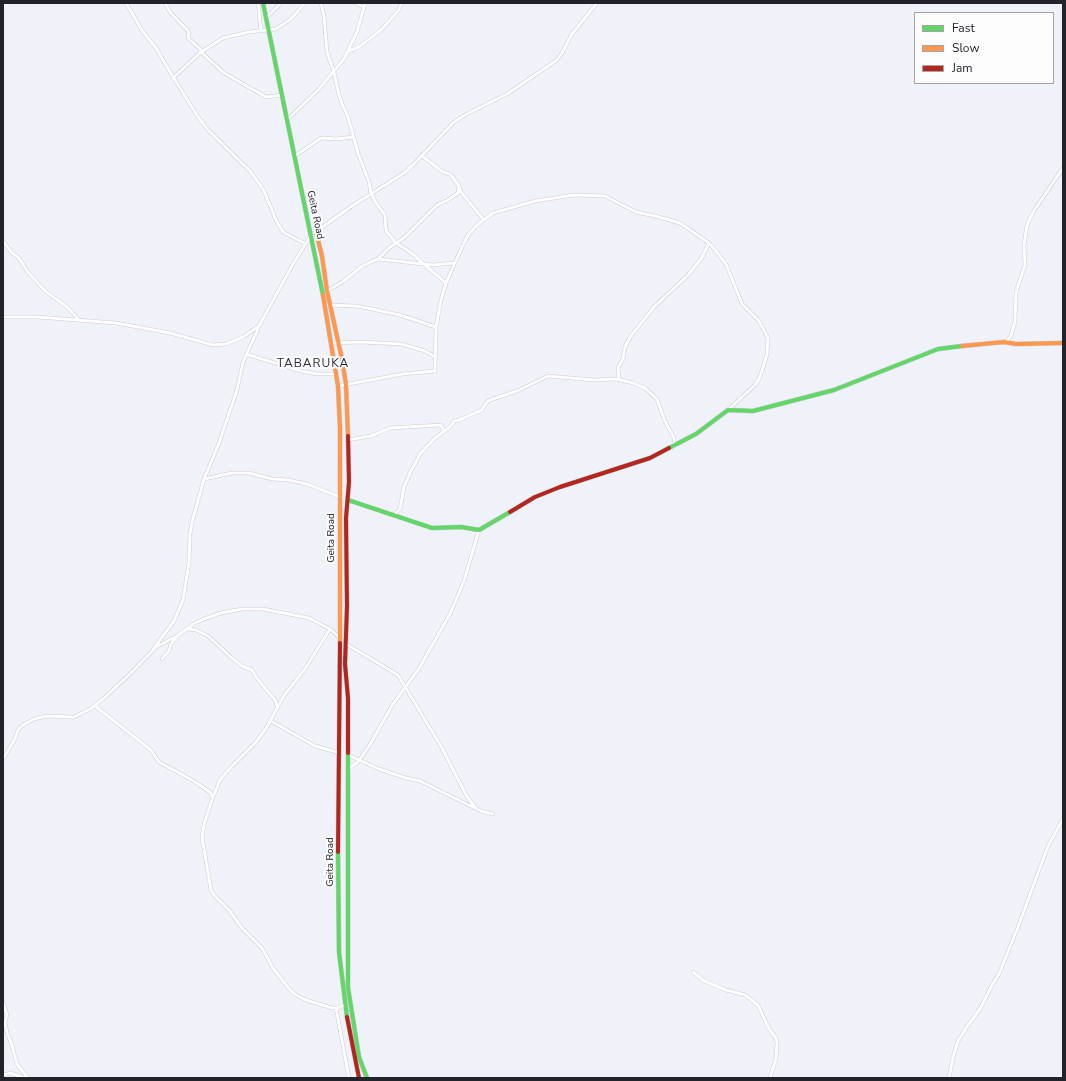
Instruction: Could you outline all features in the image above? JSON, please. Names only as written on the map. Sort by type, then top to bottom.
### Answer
[{"type":"main road","name":"Geita Road","points":[[263,3],[270,30],[311,237],[328,305],[338,386],[340,428],[340,753],[338,805],[339,952],[350,1038],[359,1078]]},
{"type":"main road","points":[[316,232],[322,256],[325,292]]},
{"type":"main road","points":[[328,305],[339,343],[346,385],[349,482],[346,518],[348,988],[359,1057],[367,1078]]},
{"type":"main road","points":[[348,500],[432,528],[461,527],[479,530],[535,497],[560,487],[644,460],[674,446],[701,430],[728,410],[753,411],[834,390],[860,381],[890,366],[938,350],[1006,342],[1016,344],[1063,343]]},
{"type":"street","points":[[126,3],[143,32],[154,44],[173,78],[208,130],[250,171],[258,182],[264,191],[283,232],[306,244]]},
{"type":"street","points":[[165,3],[170,12],[189,32],[188,37],[200,49],[201,52],[224,73],[262,96],[283,95]]},
{"type":"street","points":[[258,3],[261,31]]},
{"type":"street","points":[[266,17],[281,3]]},
{"type":"street","points":[[173,78],[201,52],[223,38],[248,32],[280,28],[305,3]]},
{"type":"street","points":[[320,3],[324,16],[327,52],[334,72],[338,91],[348,117],[353,137],[372,193],[376,203],[385,215],[386,231],[396,244],[410,252],[446,283]]},
{"type":"street","points":[[288,119],[310,99],[334,72],[349,51],[358,32],[365,5],[355,3]]},
{"type":"street","points":[[349,51],[359,47],[382,30],[398,11],[402,3]]},
{"type":"street","points":[[3,759],[18,730],[27,722],[46,716],[74,717],[95,706],[140,664],[153,650],[174,621],[183,600],[189,562],[190,534],[204,479],[219,443],[237,390],[243,362],[259,326],[287,274],[311,237],[316,232],[404,172],[422,156],[453,123],[463,116],[507,94],[557,60],[572,34],[597,3]]},
{"type":"street","points":[[295,156],[321,138],[337,139],[353,137]]},
{"type":"street","points":[[422,156],[443,172],[450,174],[459,186],[461,192],[483,219]]},
{"type":"street","points":[[1006,342],[1011,336],[1015,321],[1016,292],[1025,266],[1024,245],[1027,225],[1033,212],[1063,168]]},
{"type":"street","points":[[325,292],[344,281],[362,266],[378,259],[389,248],[409,233],[437,205],[458,193],[459,186]]},
{"type":"street","points":[[338,386],[403,374],[435,371],[436,327],[446,283],[454,263],[468,236],[483,219],[493,213],[541,199],[574,195],[605,196],[636,212],[680,223],[709,243],[726,264],[742,304],[758,320],[768,338],[767,357],[758,381],[752,389],[728,410]]},
{"type":"street","points":[[3,241],[12,253],[19,258],[28,272],[45,291],[67,307],[80,321]]},
{"type":"street","points":[[619,379],[618,368],[623,359],[625,347],[630,337],[654,307],[688,275],[701,259],[709,243]]},
{"type":"street","points":[[378,259],[439,265],[454,263]]},
{"type":"street","points":[[328,305],[367,308],[400,315],[436,327]]},
{"type":"street","points":[[3,317],[37,317],[107,322],[170,333],[219,345],[243,337],[259,326]]},
{"type":"street","points":[[332,343],[361,342],[401,344],[424,351],[435,357]]},
{"type":"street","points":[[246,354],[301,371],[317,374],[336,374]]},
{"type":"street","points":[[394,515],[400,509],[405,483],[423,450],[451,426],[454,421],[460,420],[482,410],[490,400],[517,391],[548,376],[594,380],[619,379],[633,382],[645,388],[657,399],[664,419],[674,438],[674,446]]},
{"type":"street","points":[[347,440],[371,436],[390,428],[441,425],[444,431]]},
{"type":"street","points":[[204,479],[236,473],[249,473],[272,479],[288,480],[307,484],[340,497]]},
{"type":"street","points":[[347,770],[359,760],[389,710],[420,666],[453,607],[464,581],[479,530]]},
{"type":"street","points":[[153,650],[204,618],[220,613],[254,608],[309,618],[330,629],[340,637]]},
{"type":"street","points":[[188,628],[205,634],[242,666],[252,670],[275,700],[277,706]]},
{"type":"street","points":[[330,629],[305,669],[277,706],[271,721],[256,742],[223,776],[213,797],[204,824],[202,837],[211,890],[229,910],[242,928],[262,948],[273,968],[294,993],[306,1000],[332,1008],[345,1005]]},
{"type":"street","points":[[162,659],[169,651],[170,645],[177,636]]},
{"type":"street","points":[[346,644],[398,675],[442,748],[466,796],[475,807]]},
{"type":"street","points":[[95,706],[151,750],[159,762],[192,780],[210,792],[213,797]]},
{"type":"street","points":[[271,721],[315,746],[340,753]]},
{"type":"street","points":[[348,755],[379,769],[420,781],[493,814]]},
{"type":"street","points":[[949,1078],[953,1057],[959,1039],[980,1010],[999,974],[1048,846],[1063,819]]},
{"type":"street","points":[[693,972],[704,982],[746,995],[758,1005],[769,1029],[776,1038],[777,1043],[776,1059],[770,1078]]},
{"type":"street","points":[[3,1002],[7,1015],[7,1033],[17,1064],[26,1078]]},
{"type":"street","points":[[336,1008],[349,1078]]},
{"type":"street","points":[[3,1075],[10,1073],[26,1078]]},
{"type":"traffic: fast","points":[[263,3],[323,295]]},
{"type":"traffic: fast","points":[[669,448],[696,434],[728,410],[753,411],[834,390],[938,349],[962,346]]},
{"type":"traffic: fast","points":[[348,500],[432,528],[461,527],[479,530],[510,512]]},
{"type":"traffic: fast","points":[[348,753],[348,988],[359,1057],[367,1078]]},
{"type":"traffic: fast","points":[[338,852],[339,952],[347,1017]]},
{"type":"traffic: slow","points":[[316,232],[342,359],[346,385],[348,436]]},
{"type":"traffic: slow","points":[[323,295],[338,386],[340,428],[340,643]]},
{"type":"traffic: slow","points":[[962,346],[1004,342],[1016,344],[1063,343]]},
{"type":"traffic: jam","points":[[348,436],[349,482],[346,518],[347,606],[345,664],[348,698],[348,753]]},
{"type":"traffic: jam","points":[[510,512],[535,497],[560,487],[650,458],[669,448]]},
{"type":"traffic: jam","points":[[338,852],[340,643]]},
{"type":"traffic: jam","points":[[347,1017],[359,1078]]},
{"type":"district","name":"TABARUKA","points":[[313,364]]}]
